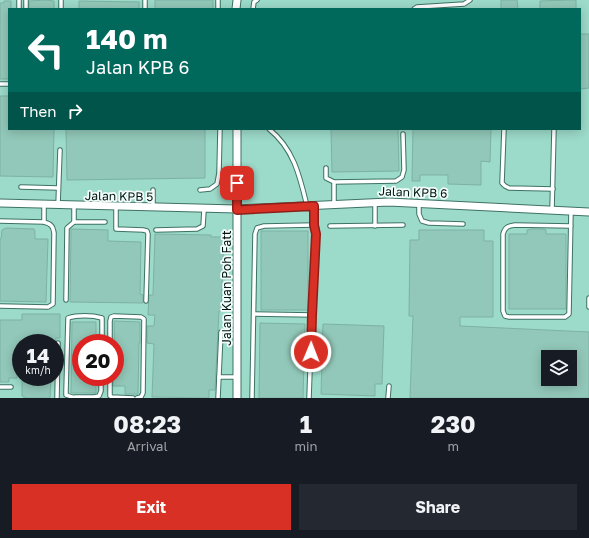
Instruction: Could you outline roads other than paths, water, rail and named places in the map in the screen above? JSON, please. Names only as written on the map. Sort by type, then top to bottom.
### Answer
[{"type":"street","name":"Jalan Kuan Poh Fatt","points":[[237,130],[237,398]]},
{"type":"street","name":"Jalan KPB 6","points":[[237,210],[375,202],[419,202],[589,212]]},
{"type":"street","name":"Jalan KPB 5","points":[[0,203],[58,206],[237,210]]},
{"type":"lane","points":[[416,8],[464,4],[470,0]]},
{"type":"lane","points":[[200,190],[210,189],[217,184],[219,173],[220,130]]},
{"type":"lane","points":[[270,130],[278,136],[292,154],[311,206],[316,234],[309,398]]},
{"type":"lane","points":[[504,130],[502,183],[504,186],[509,188],[553,189]]},
{"type":"lane","points":[[552,210],[554,130]]},
{"type":"lane","points":[[326,168],[326,178],[334,182],[396,181],[402,177],[404,170],[403,134]]},
{"type":"lane","points":[[58,206],[60,150]]},
{"type":"lane","points":[[334,182],[334,204]]},
{"type":"lane","points":[[21,187],[58,188]]},
{"type":"lane","points":[[153,190],[153,208]]},
{"type":"lane","points":[[375,202],[375,226]]},
{"type":"lane","points":[[419,202],[418,214],[422,221],[429,223],[463,224]]},
{"type":"lane","points":[[44,205],[44,222]]},
{"type":"lane","points":[[74,206],[74,222]]},
{"type":"lane","points":[[116,207],[116,229],[143,230],[147,231],[148,234],[146,301]]},
{"type":"lane","points":[[156,230],[197,228],[203,226],[204,210]]},
{"type":"lane","points":[[571,212],[571,226],[569,314],[565,317],[505,316],[503,311],[503,234],[505,229],[509,226],[515,225],[571,226]]},
{"type":"lane","points":[[0,221],[44,222],[53,227],[54,233],[53,304],[48,307],[0,306]]},
{"type":"lane","points":[[66,300],[67,228],[74,222],[105,222]]},
{"type":"lane","points":[[252,398],[257,228],[264,226],[314,225]]},
{"type":"lane","points":[[330,226],[403,225]]},
{"type":"lane","points":[[589,298],[589,307]]},
{"type":"lane","points":[[254,314],[312,315]]},
{"type":"lane","points":[[101,386],[99,396],[94,398],[75,398],[66,395],[68,318],[97,316],[102,318],[102,334]]},
{"type":"lane","points":[[110,334],[111,317],[140,317],[144,319],[143,393],[141,397],[137,398]]},
{"type":"lane","points":[[218,398],[221,332]]},
{"type":"lane","points":[[219,378],[238,377]]},
{"type":"lane","points":[[57,386],[57,398]]},
{"type":"lane","points":[[110,386],[110,396],[133,398]]},
{"type":"lane","points":[[388,398],[389,386]]},
{"type":"lane","points":[[0,387],[11,387]]}]
